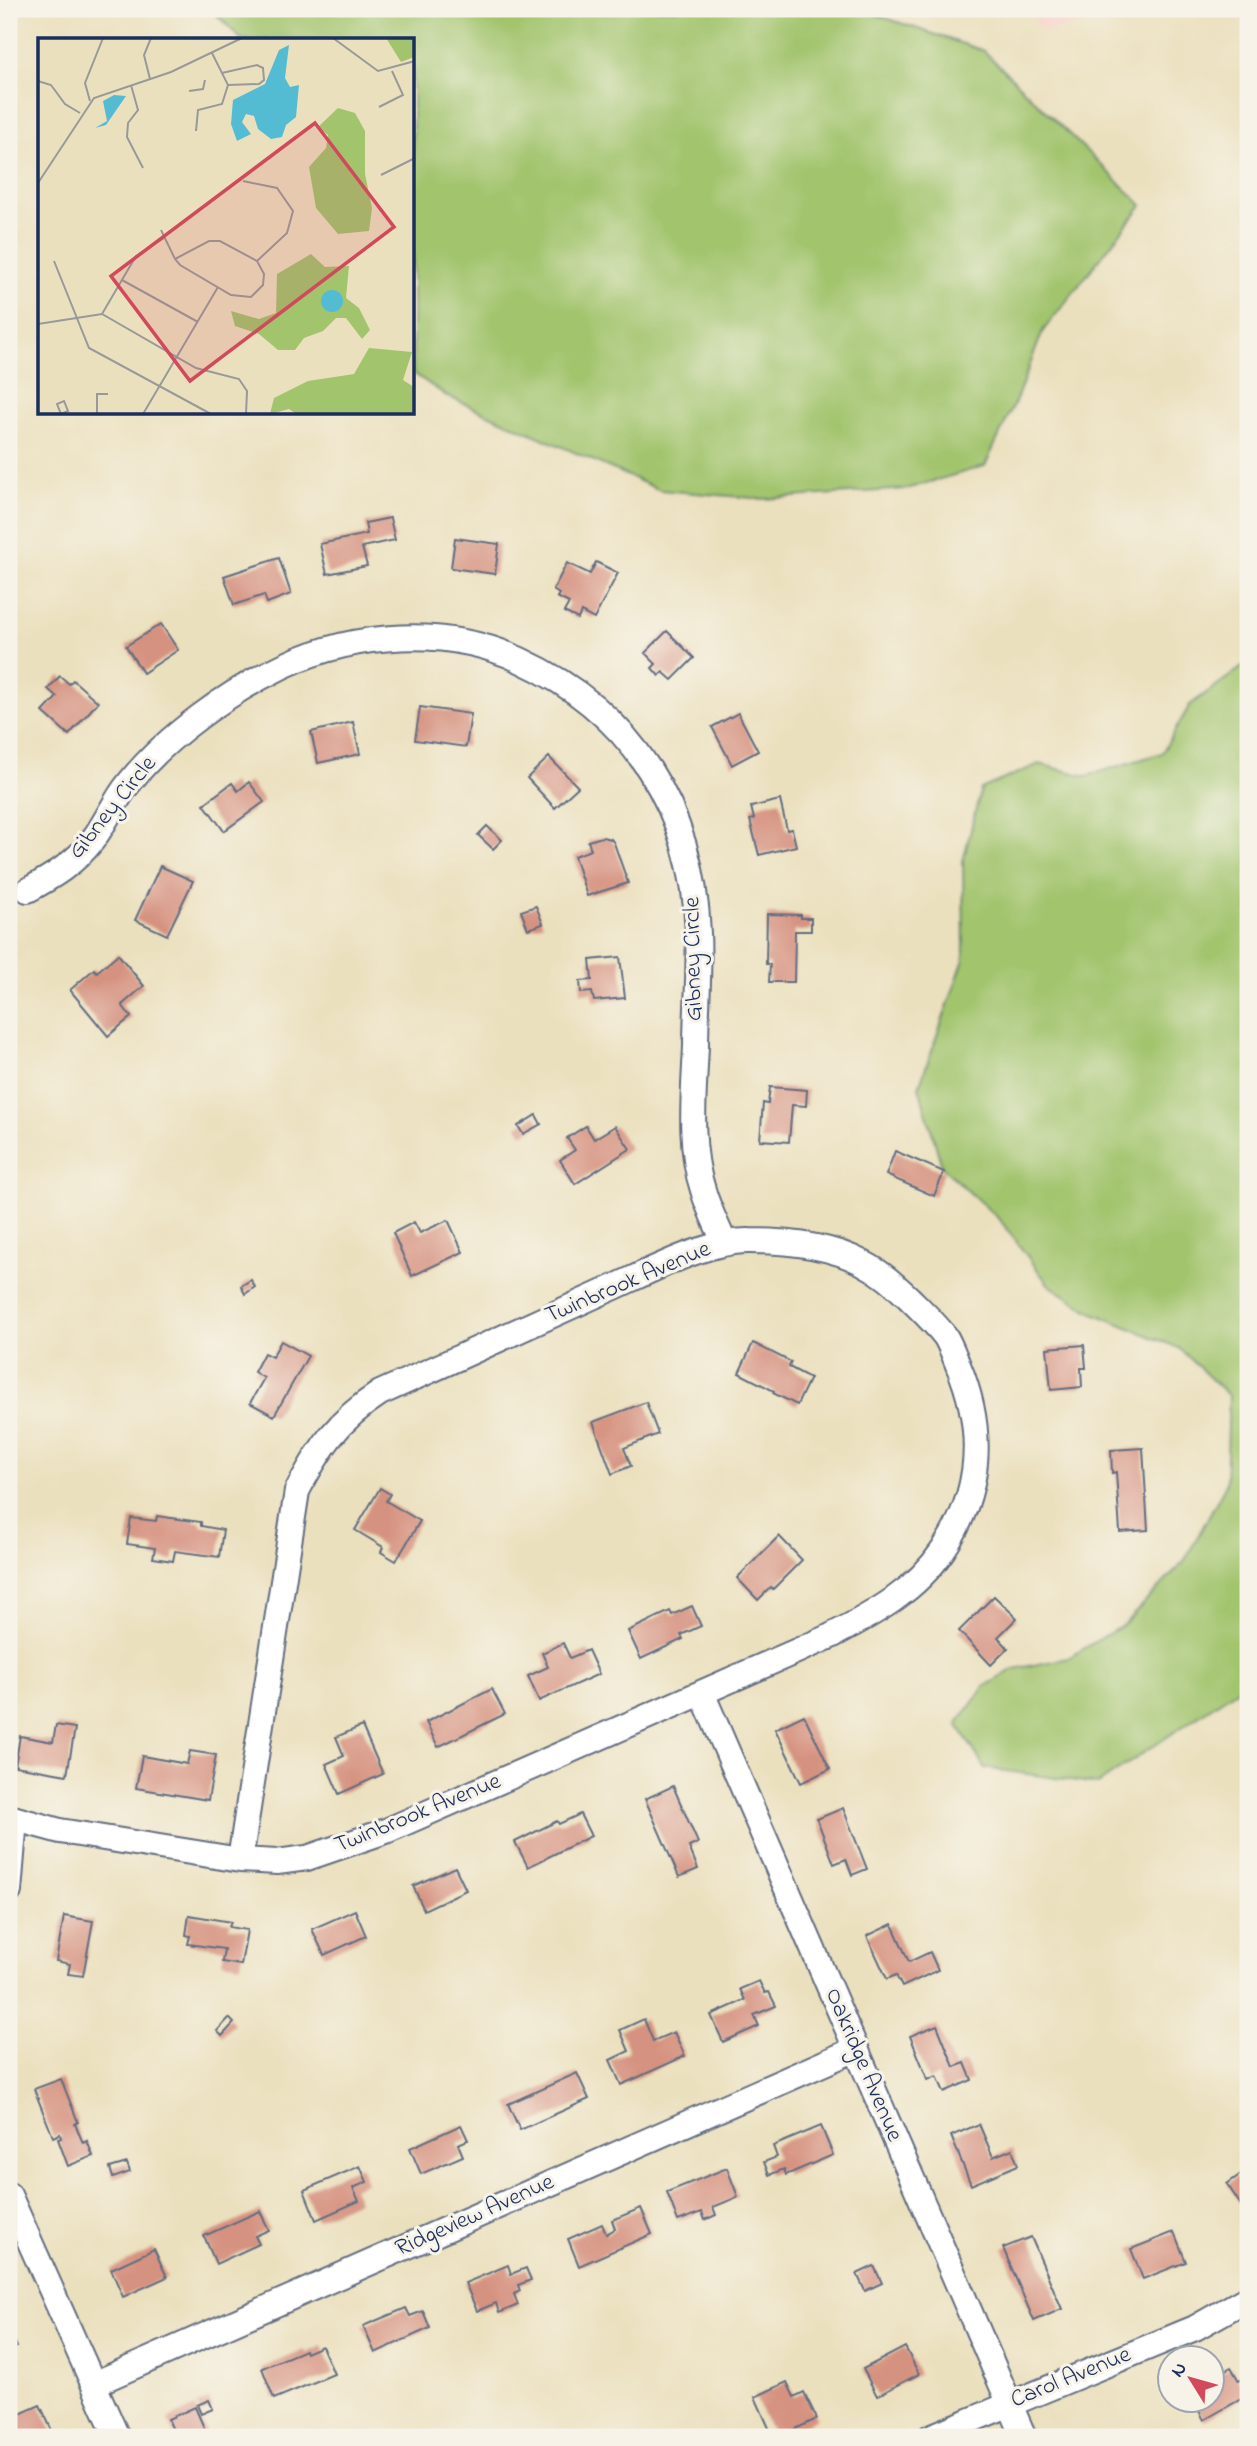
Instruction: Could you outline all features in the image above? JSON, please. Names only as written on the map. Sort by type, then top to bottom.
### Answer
[{"type":"street","name":"Gibney Circle","points":[[28,890],[56,875],[92,841],[128,784],[187,726],[282,666],[326,649],[371,639],[417,637],[463,642],[508,654],[550,674],[588,700],[621,731],[650,768],[672,808],[687,852],[698,934],[694,1122],[696,1157],[702,1189],[724,1242]]},
{"type":"street","name":"Twinbrook Avenue","points":[[12,1818],[60,1831],[240,1860],[277,1862],[307,1858],[386,1831],[831,1636],[881,1609],[924,1574],[942,1552],[967,1502],[977,1447],[969,1391],[946,1338],[928,1316],[886,1276],[861,1262],[834,1251],[805,1245],[724,1242],[659,1267],[380,1393],[356,1409],[321,1448],[297,1491],[240,1860]]},
{"type":"street","name":"Oakridge Avenue","points":[[702,1693],[1024,2437]]},
{"type":"street","points":[[9,1891],[12,1818]]},
{"type":"street","name":"Ridgeview Avenue","points":[[94,2384],[856,2049]]},
{"type":"street","points":[[9,2194],[117,2437]]},
{"type":"street","name":"Carol Avenue","points":[[930,2437],[1195,2328],[1248,2298]]},
{"type":"shaded area","points":[[1027,9],[1167,9],[1042,32]]},
{"type":"green space","points":[[211,9],[859,9],[984,51],[1142,205],[1043,331],[1015,402],[985,466],[906,489],[764,499],[660,490],[447,396],[415,374],[415,38],[240,38]]},
{"type":"green space","points":[[1248,663],[1248,1682],[1098,1784],[985,1768],[957,1724],[984,1687],[1014,1669],[1068,1658],[1123,1625],[1184,1562],[1226,1484],[1229,1396],[1179,1348],[1093,1313],[1049,1285],[1000,1220],[942,1167],[919,1087],[964,959],[963,861],[981,789],[1039,764],[1086,776],[1162,753],[1190,705]]},
{"type":"building","points":[[390,518],[395,540],[362,547],[367,566],[327,574],[320,544],[367,534],[365,523]]},
{"type":"building","points":[[455,538],[499,544],[495,574],[451,568]]},
{"type":"building","points":[[279,558],[291,594],[267,603],[264,595],[234,605],[224,576]]},
{"type":"building","points":[[596,562],[618,573],[594,619],[581,612],[578,619],[564,612],[569,603],[557,597],[559,594],[553,590],[567,563],[590,574]]},
{"type":"building","points":[[161,624],[178,650],[143,673],[126,646]]},
{"type":"building","points":[[667,631],[694,658],[672,680],[663,672],[659,676],[652,668],[656,664],[645,653]]},
{"type":"building","points":[[60,676],[69,684],[73,680],[98,702],[69,735],[43,712],[57,697],[48,689]]},
{"type":"building","points":[[420,707],[471,714],[466,747],[415,740]]},
{"type":"building","points":[[738,713],[758,751],[732,765],[712,727]]},
{"type":"building","points":[[353,722],[360,754],[318,763],[311,732]]},
{"type":"building","points":[[549,757],[578,787],[555,808],[527,778]]},
{"type":"building","points":[[249,782],[264,802],[224,831],[204,804],[232,783],[238,791]]},
{"type":"building","points":[[780,800],[787,830],[792,829],[796,846],[759,855],[750,820],[754,819],[751,807]]},
{"type":"building","points":[[487,826],[502,840],[493,849],[478,835]]},
{"type":"building","points":[[602,837],[611,839],[614,843],[628,883],[587,896],[574,856],[591,850],[588,841]]},
{"type":"building","points":[[160,866],[193,881],[167,935],[135,920]]},
{"type":"building","points":[[536,906],[543,924],[528,929],[521,911]]},
{"type":"building","points":[[767,914],[811,918],[811,931],[795,931],[794,982],[769,982],[770,964],[766,964]]},
{"type":"building","points":[[118,954],[144,986],[122,1005],[131,1017],[108,1036],[70,990],[94,969],[97,972]]},
{"type":"building","points":[[620,957],[625,998],[594,1001],[592,992],[581,993],[580,981],[592,980],[590,960]]},
{"type":"building","points":[[770,1087],[807,1090],[806,1106],[792,1105],[789,1142],[760,1140],[763,1103],[768,1104]]},
{"type":"building","points":[[536,1115],[541,1124],[523,1134],[518,1126]]},
{"type":"building","points":[[586,1126],[594,1139],[615,1126],[630,1149],[575,1184],[560,1160],[575,1150],[567,1138]]},
{"type":"building","points":[[895,1151],[944,1172],[934,1196],[886,1175]]},
{"type":"building","points":[[448,1220],[463,1252],[412,1276],[393,1233],[414,1222],[420,1233]]},
{"type":"building","points":[[251,1280],[255,1287],[245,1294],[241,1286]]},
{"type":"building","points":[[281,1341],[308,1356],[274,1416],[250,1403],[264,1378],[254,1372],[264,1353],[272,1357]]},
{"type":"building","points":[[753,1343],[791,1362],[789,1367],[810,1378],[797,1405],[739,1373]]},
{"type":"building","points":[[1084,1345],[1086,1368],[1081,1368],[1082,1387],[1051,1390],[1047,1348]]},
{"type":"building","points":[[646,1402],[658,1434],[624,1448],[631,1466],[612,1474],[593,1422]]},
{"type":"building","points":[[1143,1448],[1148,1530],[1120,1532],[1116,1472],[1112,1473],[1111,1450]]},
{"type":"building","points":[[380,1488],[390,1494],[386,1501],[420,1521],[396,1561],[381,1552],[383,1547],[355,1530]]},
{"type":"building","points":[[157,1516],[201,1522],[201,1526],[223,1530],[219,1557],[175,1551],[173,1561],[153,1558],[155,1548],[127,1544],[131,1518],[156,1521]]},
{"type":"building","points":[[779,1536],[802,1560],[758,1600],[737,1578]]},
{"type":"building","points":[[994,1596],[1017,1618],[998,1637],[1008,1648],[991,1665],[959,1631]]},
{"type":"building","points":[[692,1606],[701,1626],[681,1635],[683,1639],[641,1659],[628,1631],[670,1611],[672,1615]]},
{"type":"building","points":[[563,1643],[570,1658],[588,1650],[599,1674],[539,1701],[528,1676],[548,1667],[542,1653]]},
{"type":"building","points":[[492,1689],[505,1714],[438,1747],[426,1722]]},
{"type":"building","points":[[804,1715],[830,1769],[801,1783],[775,1729]]},
{"type":"building","points":[[56,1725],[75,1728],[67,1775],[15,1766],[20,1736],[53,1742]]},
{"type":"building","points":[[362,1726],[383,1774],[339,1794],[326,1764],[344,1756],[336,1737]]},
{"type":"building","points":[[190,1751],[216,1755],[208,1800],[136,1788],[142,1756],[187,1764]]},
{"type":"building","points":[[673,1786],[698,1843],[689,1847],[698,1869],[679,1877],[645,1799]]},
{"type":"building","points":[[843,1808],[867,1869],[852,1875],[846,1859],[834,1864],[817,1819]]},
{"type":"building","points":[[580,1814],[591,1836],[528,1867],[515,1842],[557,1821],[559,1824]]},
{"type":"building","points":[[455,1867],[466,1890],[424,1910],[413,1886]]},
{"type":"building","points":[[355,1910],[366,1936],[324,1955],[312,1929]]},
{"type":"building","points":[[189,1915],[231,1922],[229,1927],[247,1930],[241,1965],[222,1962],[224,1949],[188,1944],[190,1936],[186,1935]]},
{"type":"building","points":[[64,1916],[93,1921],[83,1976],[68,1974],[70,1964],[56,1961]]},
{"type":"building","points":[[892,1924],[909,1962],[930,1952],[938,1970],[902,1987],[896,1975],[887,1979],[867,1936]]},
{"type":"building","points":[[759,1981],[776,2006],[754,2015],[759,2026],[723,2042],[711,2015],[745,2000],[740,1989]]},
{"type":"building","points":[[229,2018],[234,2023],[222,2036],[217,2031]]},
{"type":"building","points":[[644,2019],[653,2041],[674,2032],[685,2056],[621,2085],[610,2060],[629,2051],[620,2030]]},
{"type":"building","points":[[937,2025],[954,2067],[965,2063],[972,2080],[944,2092],[937,2076],[928,2080],[910,2036]]},
{"type":"building","points":[[577,2073],[589,2099],[520,2130],[508,2104]]},
{"type":"building","points":[[61,2079],[78,2122],[75,2124],[83,2143],[87,2141],[93,2156],[68,2166],[58,2139],[61,2138],[60,2134],[53,2137],[34,2089]]},
{"type":"building","points":[[979,2124],[993,2157],[1012,2149],[1018,2165],[971,2185],[951,2136]]},
{"type":"building","points":[[461,2125],[468,2140],[458,2144],[463,2156],[421,2174],[410,2148]]},
{"type":"building","points":[[821,2126],[833,2155],[786,2175],[784,2169],[769,2175],[764,2162],[777,2157],[773,2146]]},
{"type":"building","points":[[127,2163],[130,2172],[113,2178],[110,2168]]},
{"type":"building","points":[[360,2166],[367,2182],[353,2188],[359,2201],[316,2220],[304,2190]]},
{"type":"building","points":[[727,2168],[738,2197],[713,2207],[716,2215],[705,2220],[702,2212],[678,2221],[667,2192]]},
{"type":"building","points":[[1241,2174],[1248,2186],[1248,2216],[1227,2184]]},
{"type":"building","points":[[641,2208],[652,2234],[579,2266],[568,2239],[602,2224],[606,2234],[615,2229],[612,2220]]},
{"type":"building","points":[[260,2211],[269,2230],[255,2236],[259,2244],[216,2264],[204,2236]]},
{"type":"building","points":[[1174,2232],[1186,2262],[1143,2279],[1131,2249]]},
{"type":"building","points":[[1031,2237],[1062,2309],[1034,2321],[1003,2248]]},
{"type":"building","points":[[154,2249],[167,2277],[123,2297],[111,2269]]},
{"type":"building","points":[[508,2265],[511,2274],[526,2268],[531,2280],[518,2285],[520,2291],[514,2294],[518,2305],[499,2313],[496,2303],[477,2311],[465,2283]]},
{"type":"building","points":[[874,2266],[882,2283],[865,2291],[857,2274]]},
{"type":"building","points":[[406,2308],[410,2316],[423,2311],[430,2328],[375,2353],[363,2326]]},
{"type":"building","points":[[9,2329],[17,2347],[9,2351]]},
{"type":"building","points":[[322,2346],[334,2374],[274,2399],[262,2368]]},
{"type":"building","points":[[905,2347],[919,2374],[877,2396],[863,2369]]},
{"type":"building","points":[[1231,2367],[1239,2381],[1248,2376],[1248,2395],[1226,2408],[1226,2370]]},
{"type":"building","points":[[787,2382],[794,2397],[804,2392],[817,2419],[773,2437],[755,2397]]},
{"type":"building","points":[[209,2400],[213,2409],[201,2414],[197,2405]]},
{"type":"building","points":[[40,2405],[55,2437],[22,2437],[13,2417]]},
{"type":"building","points":[[195,2407],[208,2437],[176,2437],[168,2419]]},
{"type":"building","points":[[1201,2414],[1215,2414],[1204,2420]]},
{"type":"building","points":[[247,2431],[259,2434],[258,2437],[245,2437]]}]
